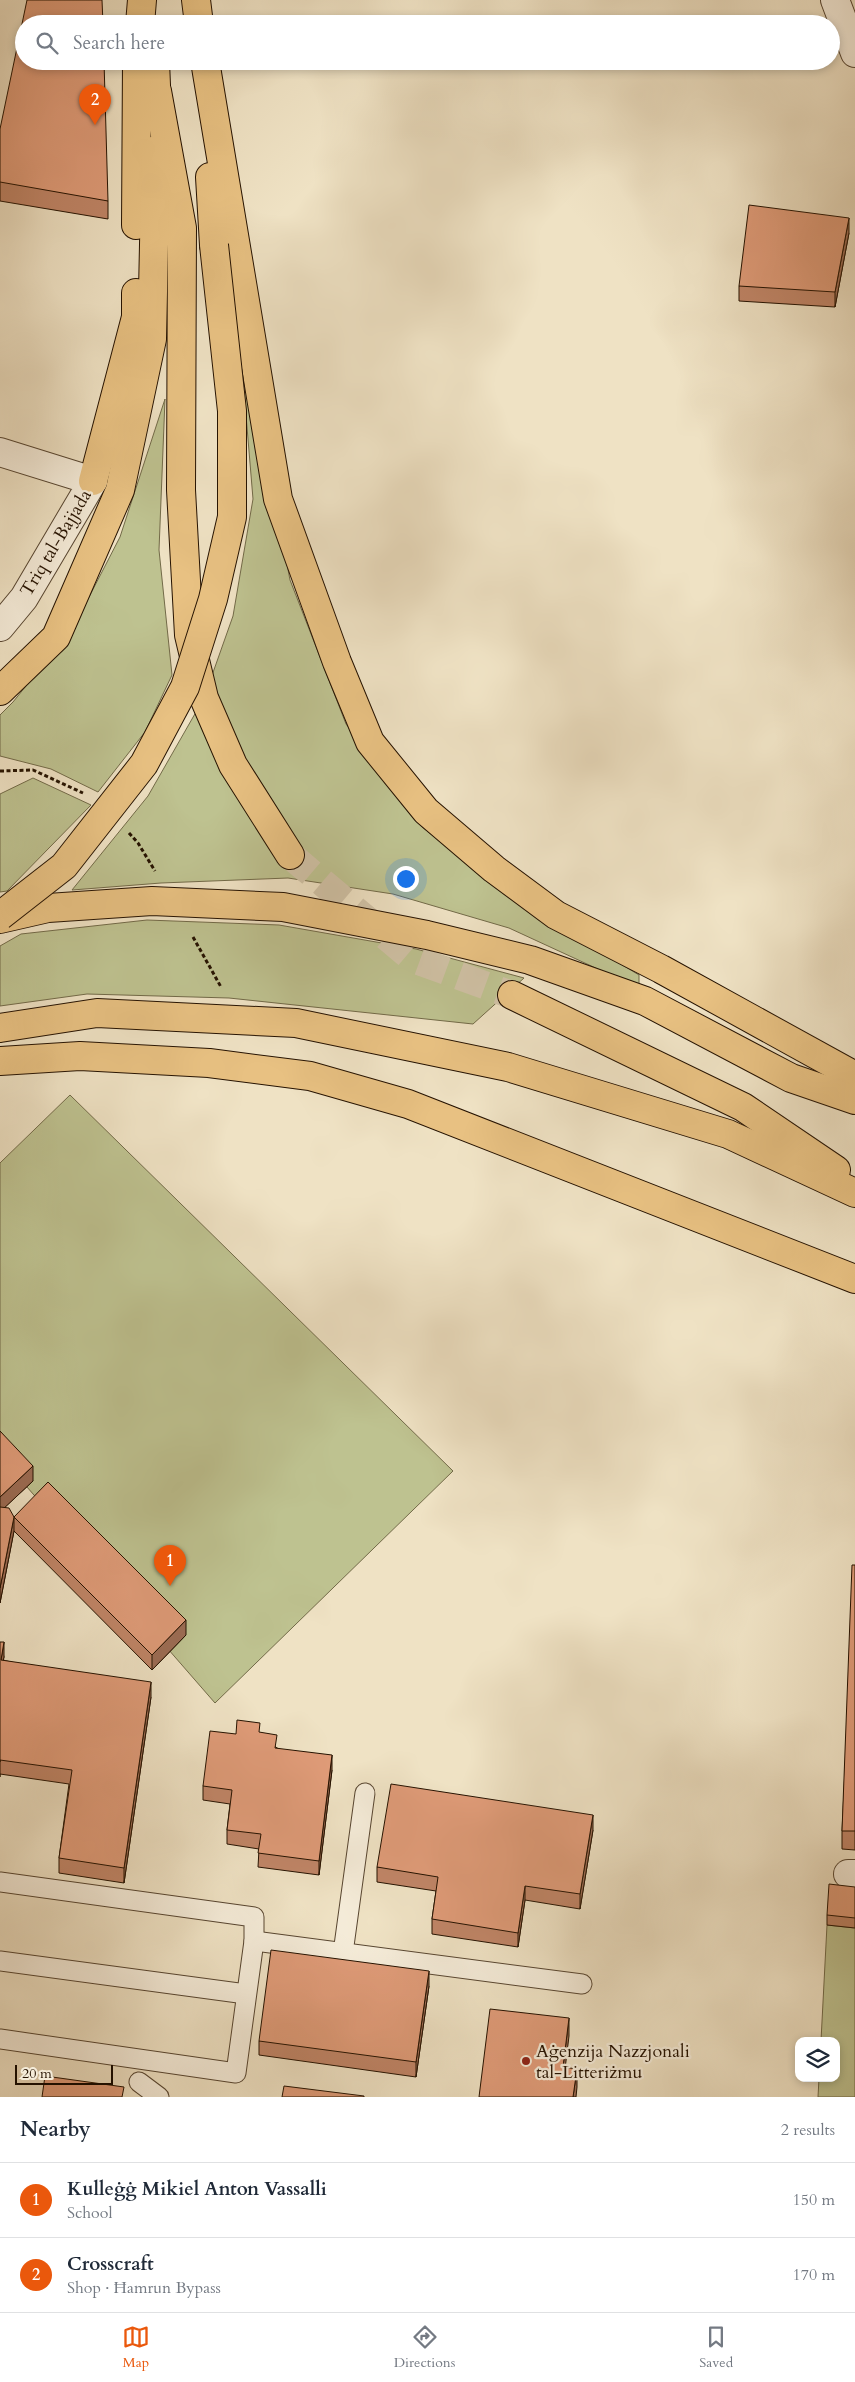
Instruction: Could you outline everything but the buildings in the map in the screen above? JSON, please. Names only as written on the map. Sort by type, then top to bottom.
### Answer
[{"type":"highway","points":[[141,15],[142,0]]},
{"type":"highway","points":[[152,0],[153,15]]},
{"type":"highway","points":[[196,0],[198,15]]},
{"type":"highway","points":[[93,481],[136,317],[137,70]]},
{"type":"highway","points":[[0,691],[56,637],[120,490],[152,339],[157,91],[156,70]]},
{"type":"highway","points":[[0,918],[64,866],[144,764],[185,687],[213,598],[232,517],[232,412],[214,245],[204,70]]},
{"type":"highway","points":[[206,70],[278,499],[337,662],[370,742],[426,811],[494,869],[556,915],[661,969],[855,1076]]},
{"type":"highway","points":[[157,91],[182,228],[182,490],[190,635],[204,698],[233,765],[290,855]]},
{"type":"highway","points":[[0,918],[48,908],[152,901],[283,907],[427,935],[530,960],[645,1001],[791,1078],[855,1100]]},
{"type":"highway","points":[[512,995],[743,1107],[855,1183]]},
{"type":"highway","points":[[0,1028],[97,1013],[296,1022],[508,1067],[728,1134],[855,1193]]},
{"type":"highway","points":[[0,1061],[80,1056],[209,1063],[310,1076],[408,1104],[855,1279]]},
{"type":"street","points":[[835,0],[855,53]]},
{"type":"street","points":[[0,452],[93,481]]},
{"type":"street","name":"Triq tal-Bajjada","points":[[0,628],[24,598],[93,481]]},
{"type":"lane","points":[[343,1953],[365,1793]]},
{"type":"lane","points":[[0,1882],[254,1918],[254,1942],[236,2073],[0,2040]]},
{"type":"lane","points":[[254,1942],[582,1984]]},
{"type":"lane","points":[[0,1961],[246,1994]]},
{"type":"lane","points":[[139,2082],[160,2097]]},
{"type":"path","points":[[193,937],[221,987]]},
{"type":"green space","points":[[236,295],[290,580],[346,724],[422,827],[521,904],[639,975],[639,988],[509,928],[393,894],[288,878],[161,883],[72,890],[148,796],[204,698],[233,616],[253,499]]},
{"type":"green space","points":[[165,399],[159,550],[172,675],[145,732],[98,792],[51,769],[0,756],[0,715],[13,702],[73,628],[120,537]]},
{"type":"green space","points":[[33,778],[91,805],[7,891],[0,892],[0,794]]},
{"type":"green space","points":[[147,920],[279,925],[416,949],[524,978],[473,1024],[229,998],[87,994],[0,1006],[0,946],[21,934]]},
{"type":"green space","points":[[70,1095],[453,1471],[215,1703],[0,1456],[0,1163]]},
{"type":"green space","points":[[827,1925],[855,1928],[855,2097],[818,2097],[819,2082],[840,2082],[840,2037],[821,2037]]},
{"type":"tunnel","points":[[290,855],[413,959],[512,995]]},
{"type":"place","name":"Crosscraft","points":[[95,125]]},
{"type":"place","name":"Kulleġġ Mikiel Anton Vassalli","points":[[170,1586]]},
{"type":"place","name":"Aġenzija Nazzjonali tal-Litteriżmu","points":[[526,2061]]}]
